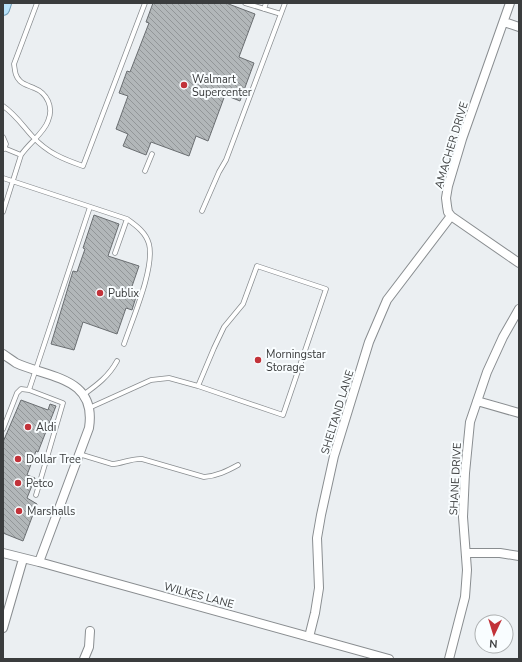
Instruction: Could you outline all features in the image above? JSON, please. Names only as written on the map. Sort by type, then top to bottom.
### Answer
[{"type":"main road","points":[[3,9],[5,3]]},
{"type":"street","name":"AMACHER DRIVE","points":[[451,216],[448,212],[447,202],[448,186],[478,93],[510,3]]},
{"type":"street","points":[[504,22],[519,27]]},
{"type":"street","points":[[451,216],[519,263]]},
{"type":"street","name":"SHELTAND LANE","points":[[309,637],[319,588],[317,538],[321,515],[334,456],[369,342],[387,300],[451,216]]},
{"type":"street","name":"SHANE DRIVE","points":[[449,659],[466,597],[467,582],[464,517],[465,472],[470,422],[493,358],[519,309]]},
{"type":"street","points":[[3,354],[16,362],[67,380],[80,390],[89,408],[90,417],[88,428],[39,562]]},
{"type":"street","points":[[477,401],[519,412]]},
{"type":"street","name":"WILKES LANE","points":[[3,553],[389,659]]},
{"type":"street","points":[[466,553],[500,553],[519,556]]},
{"type":"street","points":[[3,628],[5,616],[23,559]]},
{"type":"street","points":[[84,659],[89,647],[90,631]]},
{"type":"lane","points":[[3,212],[21,154],[46,126],[50,116],[50,106],[44,93],[22,83],[17,77],[14,64],[36,3]]},
{"type":"lane","points":[[3,106],[34,138],[60,158],[83,166],[145,3]]},
{"type":"lane","points":[[245,3],[257,8],[281,14]]},
{"type":"lane","points":[[264,10],[266,3]]},
{"type":"lane","points":[[202,211],[219,172],[226,160],[285,3]]},
{"type":"lane","points":[[3,137],[6,144],[4,149],[21,154]]},
{"type":"lane","points":[[145,171],[152,154]]},
{"type":"lane","points":[[3,178],[128,219],[141,230],[148,243],[150,258],[148,274],[124,344]]},
{"type":"lane","points":[[29,390],[90,207]]},
{"type":"lane","points":[[115,253],[128,219]]},
{"type":"lane","points":[[89,408],[151,380],[169,378],[198,386],[283,415],[326,289],[256,266],[243,304],[224,327],[198,386]]},
{"type":"lane","points":[[83,394],[96,386],[112,371],[117,361]]},
{"type":"lane","points":[[3,428],[17,392],[21,389],[29,390],[63,403],[36,495]]},
{"type":"lane","points":[[79,454],[112,464],[142,459],[204,477],[220,474],[238,465]]},
{"type":"building","name":"Walmart Supercenter","points":[[153,3],[226,3],[255,14],[239,57],[254,63],[240,101],[225,95],[208,141],[196,136],[189,156],[151,142],[146,155],[123,146],[128,134],[116,129],[128,96],[119,93],[127,71],[130,72],[149,23],[146,22]]},
{"type":"building","name":"Publix","points":[[94,215],[119,224],[108,256],[139,266],[129,295],[136,297],[132,310],[126,308],[117,334],[83,322],[74,350],[51,344],[73,271],[77,272],[85,249],[83,248]]},
{"type":"building","points":[[21,400],[48,410],[50,404],[56,406],[38,452],[36,451],[27,475],[35,478],[27,498],[37,504],[23,541],[3,533],[3,442]]},
{"type":"place","name":"Walmart Supercenter","points":[[184,85]]},
{"type":"place","name":"Publix","points":[[100,293]]},
{"type":"place","name":"Morningstar Storage","points":[[258,360]]},
{"type":"place","name":"Aldi","points":[[28,427]]},
{"type":"place","name":"Dollar Tree","points":[[18,459]]},
{"type":"place","name":"Petco","points":[[18,483]]},
{"type":"place","name":"Marshalls","points":[[19,511]]}]
